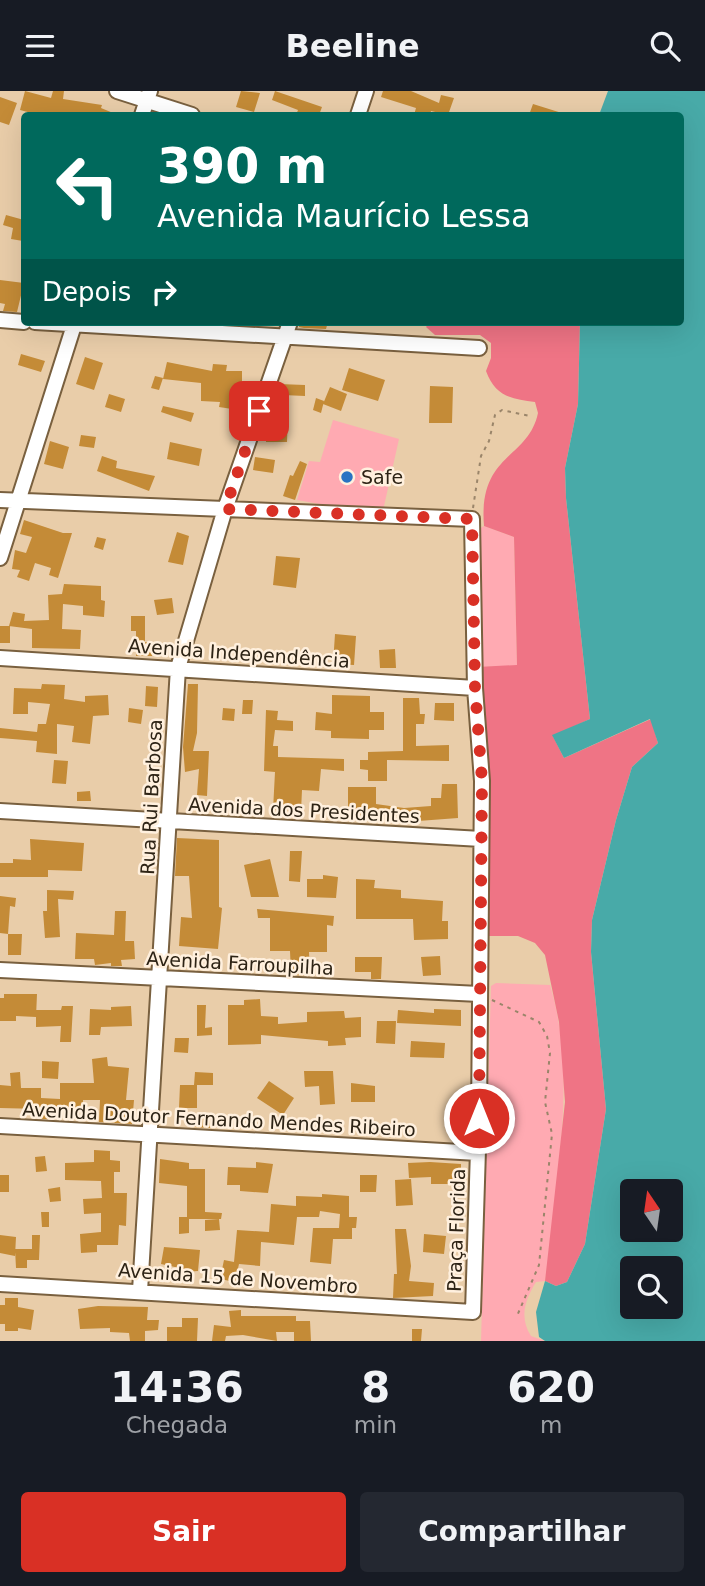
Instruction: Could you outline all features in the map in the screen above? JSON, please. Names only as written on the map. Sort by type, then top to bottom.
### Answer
[{"type":"street","points":[[117,91],[149,96],[185,112]]},
{"type":"street","points":[[359,112],[366,91]]},
{"type":"street","points":[[0,320],[21,321]]},
{"type":"street","points":[[0,558],[74,326]]},
{"type":"street","points":[[120,326],[479,348]]},
{"type":"street","name":"Rua Rui Barbosa","points":[[140,1291],[178,668],[225,509],[288,326]]},
{"type":"street","points":[[0,500],[472,519]]},
{"type":"street","name":"Praça Florida","points":[[472,519],[475,688],[482,781],[478,1153],[473,1312]]},
{"type":"street","name":"Avenida Independência","points":[[0,658],[475,688]]},
{"type":"street","name":"Avenida dos Presidentes","points":[[0,811],[481,839]]},
{"type":"street","name":"Avenida Farroupilha","points":[[0,970],[478,994]]},
{"type":"street","name":"Avenida Doutor Fernando Mendes Ribeiro","points":[[0,1126],[478,1153]]},
{"type":"street","name":"Avenida 15 de Novembro","points":[[0,1284],[473,1312]]},
{"type":"path","points":[[472,519],[478,471],[495,415],[509,410],[530,416]]},
{"type":"path","points":[[478,994],[539,1022],[548,1036],[550,1053],[545,1102],[552,1134],[538,1265],[517,1316]]},
{"type":"shaded area","points":[[580,326],[578,404],[565,468],[590,719],[553,736],[564,758],[651,719],[658,743],[632,767],[592,920],[591,952],[606,1109],[585,1244],[567,1282],[556,1286],[545,1281],[565,1102],[559,1022],[545,955],[535,943],[518,936],[488,936],[489,783],[477,667],[517,665],[514,537],[484,526],[484,502],[496,471],[525,440],[538,413],[535,402],[505,395],[494,386],[486,371],[491,358],[491,343],[480,335],[435,335],[426,327]]},
{"type":"shaded area","name":"Safe","points":[[333,420],[399,439],[382,515],[297,500],[309,461],[320,462]]},
{"type":"shaded area","points":[[484,526],[514,537],[517,666],[477,667],[475,531]]},
{"type":"shaded area","points":[[496,983],[550,985],[558,1018],[564,1086],[563,1120],[549,1256],[545,1281],[536,1282],[526,1302],[524,1315],[531,1336],[545,1341],[481,1341],[491,986]]},
{"type":"water","points":[[608,91],[705,91],[705,1341],[545,1341],[539,1337],[536,1312],[545,1281],[556,1286],[567,1282],[585,1244],[606,1109],[591,952],[592,920],[632,767],[658,743],[650,719],[564,758],[552,735],[590,719],[565,468],[578,404],[580,326],[684,326],[684,112],[600,112]]},
{"type":"building","points":[[25,91],[51,98],[53,91],[64,91],[63,99],[102,105],[101,108],[111,112],[28,112],[20,110]]},
{"type":"building","points":[[241,91],[260,93],[254,112],[236,107]]},
{"type":"building","points":[[275,91],[322,107],[320,112],[297,112],[298,110],[272,100]]},
{"type":"building","points":[[383,91],[411,91],[439,103],[441,95],[454,98],[449,112],[415,112],[416,108],[381,97]]},
{"type":"building","points":[[0,97],[17,103],[9,125],[0,122]]},
{"type":"building","points":[[533,104],[559,112],[530,112]]},
{"type":"building","points":[[6,215],[21,219],[21,241],[11,239],[13,228],[3,225]]},
{"type":"building","points":[[0,280],[21,283],[17,312],[3,311],[5,304],[0,303]]},
{"type":"building","points":[[299,326],[327,326],[326,329]]},
{"type":"building","points":[[21,354],[45,361],[41,372],[18,365]]},
{"type":"building","points":[[85,357],[103,363],[94,390],[76,384]]},
{"type":"building","points":[[167,362],[212,371],[213,364],[227,365],[226,371],[242,371],[242,382],[246,383],[244,395],[234,394],[232,409],[219,407],[220,402],[201,401],[201,383],[163,379]]},
{"type":"building","points":[[349,368],[385,380],[378,401],[342,390]]},
{"type":"building","points":[[155,376],[163,378],[159,390],[151,388]]},
{"type":"building","points":[[279,384],[305,385],[305,396],[283,395],[285,412],[288,412],[287,442],[266,442],[266,429],[270,428],[270,412],[274,412]]},
{"type":"building","points":[[430,386],[453,387],[452,423],[429,423]]},
{"type":"building","points":[[330,387],[347,394],[341,411],[323,404]]},
{"type":"building","points":[[109,394],[125,399],[121,412],[105,407]]},
{"type":"building","points":[[316,398],[324,401],[321,413],[313,410]]},
{"type":"building","points":[[163,406],[194,413],[191,422],[161,412]]},
{"type":"building","points":[[81,435],[96,437],[94,448],[79,446]]},
{"type":"building","points":[[50,441],[69,447],[63,469],[44,464]]},
{"type":"building","points":[[170,442],[202,449],[199,466],[167,459]]},
{"type":"building","points":[[102,456],[117,461],[116,468],[155,476],[149,491],[97,471]]},
{"type":"building","points":[[255,457],[275,460],[273,473],[253,470]]},
{"type":"building","points":[[300,461],[307,464],[295,500],[283,496],[290,475],[293,476]]},
{"type":"building","points":[[24,520],[63,533],[72,533],[58,578],[49,575],[51,568],[35,563],[29,581],[17,577],[20,570],[12,569],[15,550],[26,553],[32,537],[20,534]]},
{"type":"building","points":[[177,532],[189,536],[183,565],[168,562]]},
{"type":"building","points":[[97,537],[106,539],[103,550],[94,547]]},
{"type":"building","points":[[276,556],[300,558],[296,588],[273,585]]},
{"type":"building","points":[[64,584],[101,586],[101,600],[105,601],[104,617],[83,615],[83,606],[63,604],[62,629],[81,630],[80,649],[32,648],[32,629],[9,626],[13,612],[25,614],[24,621],[49,620],[48,595],[62,594]]},
{"type":"building","points":[[172,598],[174,613],[157,615],[154,600]]},
{"type":"building","points":[[131,616],[145,616],[145,642],[153,642],[152,656],[136,656],[136,631],[131,631]]},
{"type":"building","points":[[0,626],[10,626],[10,643],[0,643]]},
{"type":"building","points":[[335,634],[356,636],[354,665],[333,664]]},
{"type":"building","points":[[395,649],[396,668],[380,668],[379,650]]},
{"type":"building","points":[[42,684],[65,685],[64,699],[85,702],[85,696],[108,695],[109,715],[93,716],[90,744],[72,742],[74,726],[57,724],[57,754],[36,752],[37,741],[0,738],[0,728],[37,732],[38,724],[46,724],[50,704],[28,702],[28,714],[13,714],[14,688],[41,689]]},
{"type":"building","points":[[188,684],[198,684],[197,733],[193,751],[209,751],[207,796],[197,795],[199,769],[185,772],[183,747]]},
{"type":"building","points":[[146,686],[158,687],[157,707],[145,706]]},
{"type":"building","points":[[332,695],[370,696],[370,712],[384,712],[384,730],[369,730],[369,739],[331,738],[331,731],[315,730],[316,712],[332,714]]},
{"type":"building","points":[[403,698],[419,698],[420,714],[425,714],[424,724],[416,724],[416,746],[449,745],[449,761],[387,760],[387,781],[368,781],[368,770],[360,769],[360,760],[368,760],[368,752],[403,751]]},
{"type":"building","points":[[243,700],[253,700],[252,714],[242,714]]},
{"type":"building","points":[[435,703],[454,703],[454,721],[434,720]]},
{"type":"building","points":[[129,708],[143,710],[141,724],[128,722]]},
{"type":"building","points":[[223,708],[235,709],[234,721],[222,720]]},
{"type":"building","points":[[266,710],[278,711],[277,720],[293,721],[293,731],[275,730],[273,746],[278,746],[278,757],[344,759],[344,771],[321,769],[319,791],[302,790],[301,811],[273,810],[275,772],[264,771]]},
{"type":"building","points":[[54,760],[68,761],[66,784],[52,783]]},
{"type":"building","points":[[442,784],[457,784],[458,818],[405,822],[405,816],[348,814],[348,787],[376,787],[376,804],[404,808],[431,806],[431,798],[441,798]]},
{"type":"building","points":[[90,791],[91,801],[77,801],[77,792]]},
{"type":"building","points":[[177,838],[219,840],[219,907],[222,908],[218,949],[179,946],[181,917],[192,918],[189,876],[175,876]]},
{"type":"building","points":[[30,839],[84,843],[82,871],[48,870],[48,877],[0,877],[0,863],[13,863],[13,859],[31,860]]},
{"type":"building","points":[[290,851],[302,851],[300,882],[289,881]]},
{"type":"building","points":[[270,859],[279,897],[251,897],[244,865]]},
{"type":"building","points":[[323,875],[338,877],[336,898],[307,897],[307,879],[323,879]]},
{"type":"building","points":[[356,879],[375,880],[374,888],[401,890],[401,898],[443,901],[442,921],[448,921],[448,939],[414,940],[413,919],[356,919]]},
{"type":"building","points":[[47,890],[74,891],[73,900],[58,899],[60,937],[45,938],[43,911],[47,911]]},
{"type":"building","points":[[0,896],[16,898],[15,907],[10,906],[8,934],[0,933]]},
{"type":"building","points":[[257,909],[334,916],[333,926],[327,925],[327,952],[309,952],[310,976],[291,975],[290,951],[270,951],[270,918],[258,918]]},
{"type":"building","points":[[115,911],[126,911],[125,941],[134,941],[135,959],[121,960],[122,966],[111,966],[111,963],[95,965],[94,959],[75,959],[76,933],[114,935]]},
{"type":"building","points":[[8,934],[22,934],[21,955],[8,955]]},
{"type":"building","points":[[440,956],[441,975],[423,976],[421,957]]},
{"type":"building","points":[[355,957],[382,957],[381,979],[371,979],[371,972],[355,972]]},
{"type":"building","points":[[4,994],[37,994],[36,1017],[16,1016],[16,1021],[0,1021],[0,998],[4,998]]},
{"type":"building","points":[[260,999],[261,1016],[278,1017],[278,1024],[307,1022],[307,1012],[344,1011],[345,1018],[361,1017],[361,1037],[345,1038],[346,1045],[328,1046],[328,1041],[261,1035],[261,1044],[228,1045],[228,1005],[244,1005],[244,1000]]},
{"type":"building","points":[[197,1005],[206,1005],[205,1028],[212,1027],[212,1035],[197,1036]]},
{"type":"building","points":[[62,1006],[73,1006],[71,1042],[60,1042],[61,1026],[36,1027],[36,1010],[61,1010]]},
{"type":"building","points":[[131,1006],[132,1026],[101,1027],[100,1035],[89,1035],[90,1009],[111,1010],[111,1007]]},
{"type":"building","points":[[434,1009],[461,1010],[461,1026],[397,1023],[398,1010],[434,1013]]},
{"type":"building","points":[[377,1021],[396,1021],[395,1044],[376,1043]]},
{"type":"building","points":[[175,1038],[189,1038],[188,1053],[174,1052]]},
{"type":"building","points":[[411,1041],[445,1043],[444,1058],[410,1057]]},
{"type":"building","points":[[107,1057],[108,1066],[129,1068],[126,1100],[134,1100],[132,1124],[99,1122],[100,1100],[83,1100],[83,1111],[53,1111],[52,1119],[39,1119],[40,1109],[0,1108],[0,1085],[11,1086],[10,1073],[20,1072],[21,1088],[41,1088],[41,1098],[60,1099],[60,1083],[94,1083],[92,1059]]},
{"type":"building","points":[[42,1061],[59,1062],[58,1079],[42,1078]]},
{"type":"building","points":[[304,1071],[333,1071],[335,1104],[320,1105],[319,1086],[305,1087]]},
{"type":"building","points":[[195,1072],[213,1073],[213,1085],[194,1085]]},
{"type":"building","points":[[269,1081],[294,1098],[283,1115],[257,1098]]},
{"type":"building","points":[[351,1083],[375,1086],[375,1102],[351,1102]]},
{"type":"building","points":[[180,1085],[197,1085],[197,1108],[179,1108]]},
{"type":"building","points":[[209,1114],[210,1128],[192,1127],[191,1115]]},
{"type":"building","points":[[94,1150],[110,1151],[110,1160],[120,1161],[120,1172],[114,1172],[114,1193],[127,1193],[126,1226],[119,1225],[118,1245],[97,1245],[97,1252],[81,1253],[80,1234],[101,1232],[101,1213],[84,1214],[83,1199],[102,1198],[101,1181],[65,1180],[65,1163],[94,1162]]},
{"type":"building","points":[[45,1156],[47,1171],[36,1172],[35,1157]]},
{"type":"building","points":[[160,1159],[189,1163],[189,1169],[205,1169],[205,1212],[222,1213],[221,1219],[189,1219],[189,1233],[179,1234],[179,1217],[187,1217],[187,1186],[159,1183]]},
{"type":"building","points":[[256,1162],[273,1164],[268,1193],[240,1191],[240,1185],[227,1185],[228,1167],[256,1168]]},
{"type":"building","points":[[408,1163],[461,1164],[461,1184],[431,1184],[431,1177],[409,1178]]},
{"type":"building","points":[[0,1175],[9,1175],[9,1192],[0,1192]]},
{"type":"building","points":[[360,1175],[377,1175],[376,1192],[360,1192]]},
{"type":"building","points":[[411,1179],[413,1205],[396,1206],[395,1180]]},
{"type":"building","points":[[60,1187],[61,1201],[50,1202],[48,1189]]},
{"type":"building","points":[[322,1194],[349,1196],[349,1217],[357,1217],[356,1228],[352,1228],[352,1239],[333,1239],[331,1264],[310,1262],[313,1228],[339,1228],[340,1214],[320,1211],[319,1217],[297,1217],[294,1245],[261,1242],[260,1266],[239,1264],[235,1282],[220,1279],[224,1260],[234,1262],[237,1230],[269,1232],[271,1204],[296,1206],[296,1196],[322,1197]]},
{"type":"building","points":[[41,1212],[49,1212],[49,1227],[42,1227]]},
{"type":"building","points":[[219,1219],[220,1230],[205,1231],[205,1220]]},
{"type":"building","points":[[395,1229],[406,1229],[411,1266],[409,1281],[434,1283],[433,1296],[393,1298],[394,1274],[397,1274]]},
{"type":"building","points":[[424,1234],[446,1236],[444,1254],[423,1252]]},
{"type":"building","points":[[0,1235],[16,1237],[15,1256],[0,1253]]},
{"type":"building","points":[[32,1235],[40,1235],[39,1260],[27,1260],[27,1268],[16,1268],[15,1249],[32,1249]]},
{"type":"building","points":[[164,1247],[200,1250],[198,1271],[184,1272],[184,1269],[161,1264]]},
{"type":"building","points":[[5,1298],[18,1298],[18,1307],[34,1310],[31,1330],[18,1328],[18,1331],[5,1331],[5,1324],[0,1324],[0,1305],[5,1305]]},
{"type":"building","points":[[98,1306],[148,1307],[147,1320],[159,1320],[158,1330],[145,1331],[145,1341],[130,1341],[129,1333],[110,1332],[110,1328],[80,1329],[78,1309]]},
{"type":"building","points":[[241,1310],[241,1316],[296,1316],[296,1321],[310,1321],[311,1341],[294,1341],[294,1332],[276,1332],[277,1341],[243,1335],[226,1336],[225,1341],[212,1341],[214,1325],[231,1327],[229,1311]]},
{"type":"building","points":[[182,1318],[198,1318],[197,1341],[167,1341],[167,1327],[182,1327]]},
{"type":"building","points":[[412,1329],[422,1329],[421,1341],[412,1341]]},
{"type":"place","name":"Safe","points":[[347,477]]},
{"type":"route","points":[[259,411],[225,509],[472,519],[475,688],[482,781],[478,994],[479,1118]]}]
